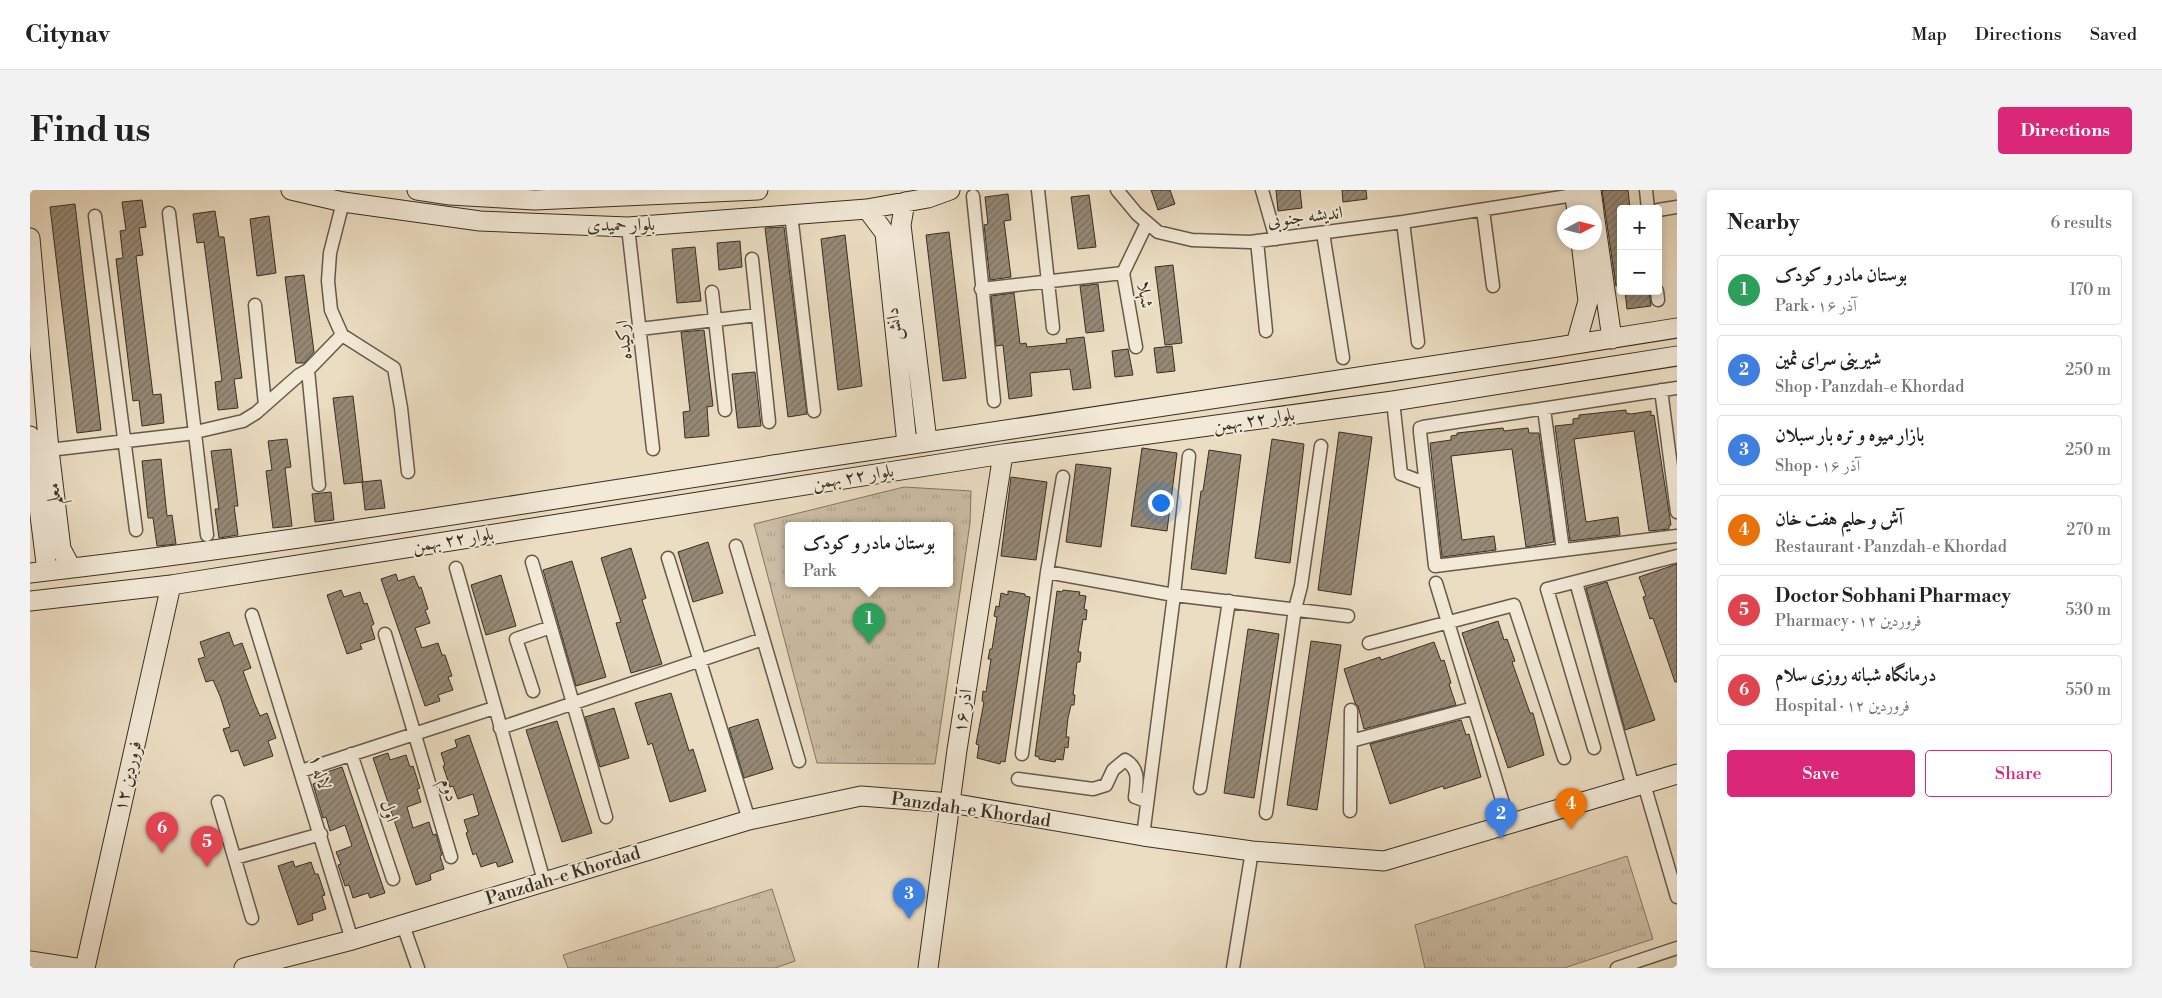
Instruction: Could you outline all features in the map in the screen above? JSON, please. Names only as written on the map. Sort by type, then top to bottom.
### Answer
[{"type":"main road","name":"بلوار حمیدی","points":[[291,190],[343,202],[480,221],[628,227],[867,209],[928,198],[950,190]]},
{"type":"main road","points":[[417,190],[450,195],[535,200],[626,193],[758,190]]},
{"type":"main road","name":"دانش","points":[[905,202],[901,225],[926,442]]},
{"type":"main road","name":"دانش","points":[[867,209],[885,233],[907,444]]},
{"type":"main road","name":"معلم","points":[[30,238],[49,450],[51,539],[38,572]]},
{"type":"main road","points":[[1576,344],[1588,301],[1582,250]]},
{"type":"main road","points":[[1599,250],[1612,339]]},
{"type":"main road","points":[[1588,301],[1605,291]]},
{"type":"main road","name":"بلوار ۲۲ بهمن","points":[[38,572],[167,558],[1677,328]]},
{"type":"main road","name":"بلوار ۲۲ بهمن","points":[[30,600],[171,585],[1003,454],[1393,401],[1677,356]]},
{"type":"main road","points":[[1116,414],[1120,438]]},
{"type":"main road","name":"معلم","points":[[30,436],[51,539],[61,549],[71,568]]},
{"type":"main road","name":"۱۶ آذر","points":[[928,968],[957,750],[1003,454]]},
{"type":"main road","points":[[595,492],[599,517]]},
{"type":"main road","name":"۱۲ فروردین","points":[[85,968],[171,585]]},
{"type":"main road","name":"Panzdah-e Khordad","points":[[244,968],[352,940],[749,820],[861,796],[951,803],[1143,836],[1252,850],[1384,861],[1677,774]]},
{"type":"main road","points":[[30,961],[76,968]]},
{"type":"street","points":[[1038,190],[1053,328]]},
{"type":"street","name":"اندیشه جنوبی","points":[[1117,190],[1119,195],[1158,232],[1192,240],[1257,241],[1579,197]]},
{"type":"street","points":[[1262,190],[1276,239]]},
{"type":"street","points":[[1646,190],[1648,205]]},
{"type":"street","points":[[974,196],[981,289],[994,401]]},
{"type":"street","points":[[343,202],[330,253],[328,281],[331,310],[342,336],[394,368],[401,408],[408,472]]},
{"type":"street","points":[[1662,209],[1677,206]]},
{"type":"street","points":[[1483,210],[1494,286]]},
{"type":"street","points":[[169,213],[207,535]]},
{"type":"street","points":[[791,214],[814,412]]},
{"type":"street","points":[[95,216],[136,530]]},
{"type":"street","points":[[1403,222],[1418,342]]},
{"type":"street","name":"شهلا","points":[[1136,347],[1123,273],[1147,223]]},
{"type":"street","name":"ارکیده","points":[[628,227],[653,449]]},
{"type":"street","points":[[1323,233],[1343,358]]},
{"type":"street","points":[[1257,241],[1266,331]]},
{"type":"street","points":[[752,259],[769,422]]},
{"type":"street","points":[[981,289],[1123,273]]},
{"type":"street","points":[[712,292],[725,410]]},
{"type":"street","points":[[255,305],[265,405]]},
{"type":"street","points":[[640,329],[757,315]]},
{"type":"street","points":[[49,450],[194,432],[243,421],[265,405],[299,375],[308,370],[342,336]]},
{"type":"street","points":[[308,370],[319,485]]},
{"type":"street","points":[[1677,388],[1420,428],[1435,566],[1677,536]]},
{"type":"street","points":[[1661,390],[1677,512]]},
{"type":"street","points":[[1393,401],[1400,474],[1425,483]]},
{"type":"street","points":[[1544,409],[1563,550]]},
{"type":"street","points":[[1266,813],[1296,609],[1302,586],[1321,446]]},
{"type":"street","points":[[1143,836],[1174,594],[1189,456]]},
{"type":"street","points":[[1022,754],[1047,572],[1063,477]]},
{"type":"street","points":[[736,546],[799,761]]},
{"type":"street","points":[[1594,748],[1547,589],[1677,556]]},
{"type":"street","points":[[668,558],[698,661],[749,820]]},
{"type":"street","points":[[532,562],[606,817]]},
{"type":"street","points":[[456,568],[544,881]]},
{"type":"street","points":[[1047,572],[1174,594],[1348,616]]},
{"type":"street","points":[[1576,582],[1638,785],[1677,897]]},
{"type":"street","points":[[1436,583],[1509,823]]},
{"type":"street","points":[[1200,788],[1229,601]]},
{"type":"street","points":[[1370,643],[1514,604],[1564,758]]},
{"type":"street","name":"لاله ۱","points":[[252,615],[321,834],[352,940]]},
{"type":"street","points":[[533,691],[516,640],[551,627]]},
{"type":"street","name":"دوم","points":[[385,634],[413,734],[451,857]]},
{"type":"street","points":[[500,728],[764,639]]},
{"type":"street","points":[[301,770],[494,708]]},
{"type":"street","points":[[1351,741],[1474,708]]},
{"type":"street","points":[[1350,810],[1351,710]]},
{"type":"street","name":"اول","points":[[351,754],[393,879]]},
{"type":"street","points":[[1018,778],[1093,789],[1106,785],[1113,770],[1125,760],[1133,765],[1137,774],[1135,797],[1146,801]]},
{"type":"street","points":[[218,802],[252,918]]},
{"type":"street","points":[[235,858],[321,834]]},
{"type":"street","points":[[1233,968],[1252,850]]},
{"type":"street","points":[[403,924],[418,968]]},
{"type":"street","points":[[1620,968],[1677,948]]},
{"type":"green space","points":[[904,487],[971,491],[970,523],[935,764],[817,763],[754,524]]},
{"type":"green space","points":[[1627,856],[1653,939],[1564,968],[1425,968],[1415,925]]},
{"type":"green space","points":[[772,889],[795,961],[775,968],[568,968],[563,955]]},
{"type":"building","points":[[1151,190],[1170,190],[1175,204],[1158,210]]},
{"type":"building","points":[[1276,190],[1300,190],[1302,208],[1278,211]]},
{"type":"building","points":[[1342,190],[1366,190],[1367,199],[1343,202]]},
{"type":"building","points":[[1602,190],[1628,190],[1630,205],[1617,205],[1616,286]]},
{"type":"building","points":[[1008,194],[1011,220],[1004,221],[1011,277],[990,280],[984,225],[988,224],[985,197]]},
{"type":"building","points":[[1089,195],[1096,247],[1078,249],[1071,197]]},
{"type":"building","points":[[142,200],[146,227],[139,228],[143,255],[136,256],[153,395],[161,394],[164,423],[142,426],[139,400],[133,401],[116,259],[123,258],[120,231],[126,230],[122,202]]},
{"type":"building","points":[[75,204],[101,430],[77,433],[50,207]]},
{"type":"building","points":[[215,211],[219,237],[224,237],[242,378],[234,379],[238,408],[218,410],[215,382],[222,381],[204,242],[197,243],[193,214]]},
{"type":"building","points":[[269,216],[276,273],[257,276],[250,219]]},
{"type":"building","points":[[784,227],[807,414],[788,417],[765,228]]},
{"type":"building","points":[[949,232],[966,378],[943,381],[926,235]]},
{"type":"building","points":[[845,235],[862,386],[838,390],[821,239]]},
{"type":"building","points":[[740,241],[742,267],[719,270],[717,243]]},
{"type":"building","points":[[695,247],[701,301],[677,303],[672,249]]},
{"type":"building","points":[[1173,265],[1182,343],[1165,345],[1155,267]]},
{"type":"building","points":[[304,275],[314,352],[304,363],[296,363],[285,277]]},
{"type":"building","points":[[1098,284],[1104,331],[1086,333],[1080,286]]},
{"type":"building","points":[[1014,293],[1020,344],[1026,343],[1027,347],[1067,343],[1066,339],[1084,337],[1091,388],[1073,390],[1070,369],[1030,373],[1032,396],[1009,399],[1003,345],[996,346],[991,296]]},
{"type":"building","points":[[1625,295],[1650,295],[1651,306],[1627,309]]},
{"type":"building","points":[[704,330],[713,406],[707,407],[709,436],[685,438],[683,412],[690,411],[681,332]]},
{"type":"building","points":[[1172,346],[1175,371],[1157,373],[1154,348]]},
{"type":"building","points":[[1128,349],[1133,375],[1115,377],[1112,351]]},
{"type":"building","points":[[755,372],[761,426],[738,428],[732,374]]},
{"type":"building","points":[[353,396],[363,482],[344,484],[333,398]]},
{"type":"building","points":[[1626,410],[1626,413],[1631,414],[1651,411],[1651,416],[1654,415],[1671,525],[1669,529],[1649,531],[1634,431],[1574,439],[1586,522],[1618,517],[1620,535],[1570,541],[1555,426],[1573,424],[1573,419],[1579,418],[1579,415]]},
{"type":"building","points":[[1503,428],[1504,431],[1528,428],[1529,433],[1539,433],[1554,542],[1526,547],[1512,449],[1451,456],[1462,540],[1494,536],[1496,550],[1442,557],[1430,443],[1451,440],[1451,436],[1457,435],[1457,433]]},
{"type":"building","points":[[1339,432],[1372,437],[1351,595],[1318,590]]},
{"type":"building","points":[[287,439],[291,467],[285,468],[292,526],[273,528],[266,471],[272,470],[268,441]]},
{"type":"building","points":[[1272,439],[1304,444],[1290,563],[1255,558]]},
{"type":"building","points":[[1142,448],[1177,453],[1167,531],[1131,526]]},
{"type":"building","points":[[231,449],[238,506],[234,506],[238,535],[219,538],[215,509],[219,509],[211,451]]},
{"type":"building","points":[[1209,450],[1241,455],[1226,574],[1191,569],[1201,491],[1203,491]]},
{"type":"building","points":[[161,459],[167,516],[172,515],[176,544],[157,546],[153,518],[148,518],[142,461]]},
{"type":"building","points":[[1076,464],[1111,468],[1101,547],[1066,542]]},
{"type":"building","points":[[1011,477],[1047,482],[1036,560],[1001,556]]},
{"type":"building","points":[[381,480],[385,508],[365,510],[362,482]]},
{"type":"building","points":[[331,492],[334,520],[315,522],[312,494]]},
{"type":"building","points":[[708,542],[723,593],[693,602],[678,552]]},
{"type":"building","points":[[631,548],[646,598],[642,600],[662,664],[631,673],[616,623],[621,622],[601,558]]},
{"type":"building","points":[[572,561],[606,677],[576,686],[543,570]]},
{"type":"building","points":[[1677,564],[1677,682],[1675,682],[1653,618],[1650,619],[1643,597],[1646,596],[1639,577]]},
{"type":"building","points":[[396,574],[398,581],[414,576],[419,588],[421,587],[428,609],[425,610],[430,623],[415,628],[422,648],[438,643],[442,655],[445,655],[452,676],[448,677],[453,690],[438,695],[440,701],[425,706],[381,579]]},
{"type":"building","points":[[501,575],[516,626],[486,635],[471,585]]},
{"type":"building","points":[[1607,582],[1655,720],[1625,730],[1586,588]]},
{"type":"building","points":[[341,590],[344,597],[360,592],[364,604],[367,603],[374,624],[371,626],[375,639],[360,644],[362,649],[347,654],[327,595]]},
{"type":"building","points":[[1063,590],[1080,592],[1079,595],[1086,596],[1084,609],[1087,610],[1086,620],[1083,619],[1078,652],[1081,652],[1080,662],[1077,662],[1073,695],[1075,695],[1074,705],[1071,705],[1068,718],[1066,737],[1069,737],[1068,748],[1065,747],[1063,760],[1056,759],[1055,762],[1039,759],[1039,757],[1035,756],[1057,591],[1062,592]]},
{"type":"building","points":[[1008,591],[1025,594],[1025,596],[1030,597],[1005,762],[1001,761],[1000,764],[977,758],[979,745],[976,744],[984,702],[982,701],[983,691],[986,692],[991,659],[988,659],[990,649],[992,649],[997,617],[994,616],[996,606],[999,607],[1001,593],[1008,595]]},
{"type":"building","points":[[1498,621],[1504,640],[1507,639],[1515,661],[1512,662],[1530,713],[1533,713],[1544,755],[1508,768],[1462,633]]},
{"type":"building","points":[[1248,629],[1279,634],[1254,798],[1224,793]]},
{"type":"building","points":[[229,632],[234,646],[242,643],[251,668],[243,671],[254,702],[260,716],[267,713],[276,738],[268,741],[273,756],[244,766],[238,750],[231,752],[223,729],[230,727],[220,696],[213,680],[206,682],[198,659],[205,657],[200,642]]},
{"type":"building","points":[[1311,641],[1341,645],[1317,810],[1287,805]]},
{"type":"building","points":[[1434,642],[1441,661],[1444,660],[1456,705],[1364,729],[1358,706],[1355,703],[1344,669],[1380,657],[1381,660]]},
{"type":"building","points":[[671,693],[689,751],[693,749],[706,791],[670,802],[652,743],[648,745],[635,703]]},
{"type":"building","points":[[614,708],[629,758],[600,767],[585,717]]},
{"type":"building","points":[[758,719],[773,769],[744,778],[729,728]]},
{"type":"building","points":[[1461,720],[1466,735],[1469,734],[1481,777],[1444,789],[1443,786],[1390,804],[1370,744]]},
{"type":"building","points":[[557,721],[592,833],[562,842],[526,730]]},
{"type":"building","points":[[469,735],[513,862],[498,867],[496,862],[481,867],[476,853],[473,855],[464,820],[479,815],[473,794],[458,799],[453,786],[450,787],[443,766],[445,765],[441,753],[457,747],[455,740]]},
{"type":"building","points":[[388,753],[390,760],[406,755],[410,767],[413,766],[420,788],[417,789],[421,802],[407,807],[413,828],[429,822],[433,835],[436,834],[442,855],[440,856],[444,869],[430,874],[431,880],[416,885],[373,758]]},
{"type":"building","points":[[342,767],[385,893],[370,898],[368,893],[353,898],[349,885],[345,886],[338,865],[341,864],[336,852],[352,846],[345,825],[330,831],[326,817],[323,818],[313,784],[329,778],[327,772]]},
{"type":"building","points":[[293,861],[295,867],[311,862],[315,874],[318,874],[325,895],[322,896],[326,909],[312,914],[313,920],[298,925],[278,866]]},
{"type":"place","name":"بوستان مادر و کودک","points":[[869,644]]},
{"type":"place","name":"آش و حلیم هفت خان","points":[[1571,829]]},
{"type":"place","name":"شیرینی سرای ثمین","points":[[1501,839]]},
{"type":"place","name":"درمانگاه شبانه روزی سلام","points":[[162,853]]},
{"type":"place","name":"Doctor Sobhani Pharmacy","points":[[207,867]]},
{"type":"place","name":"بازار میوه و تره بار سبلان","points":[[909,919]]}]
